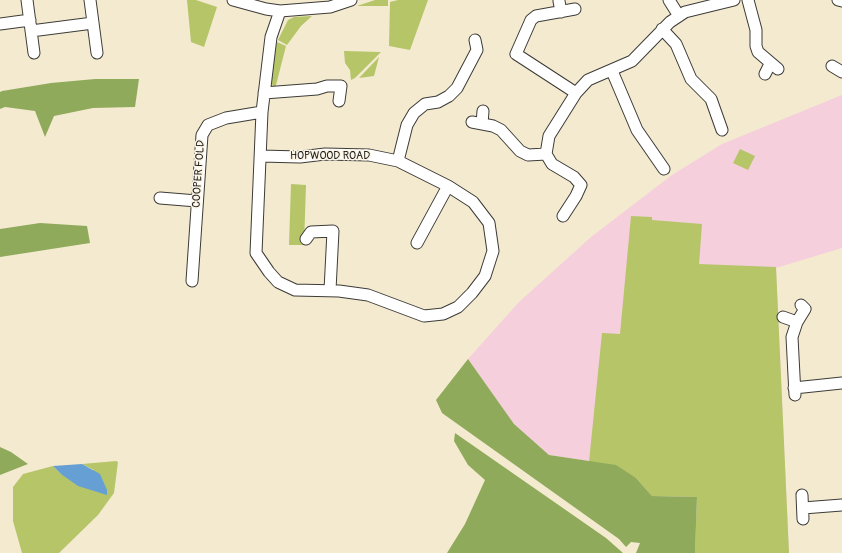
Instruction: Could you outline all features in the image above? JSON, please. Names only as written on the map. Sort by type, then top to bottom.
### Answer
[{"type":"street","points":[[27,0],[34,53]]},
{"type":"street","points":[[90,0],[97,52]]},
{"type":"street","points":[[233,0],[266,9],[280,11],[330,7],[351,0]]},
{"type":"street","points":[[669,0],[679,16]]},
{"type":"street","points":[[562,216],[576,196],[581,185],[574,178],[552,164],[546,154],[549,136],[576,93],[588,80],[612,71],[632,61],[647,47],[662,29],[685,12],[734,0]]},
{"type":"street","points":[[748,0],[756,30],[756,46],[758,52],[774,66],[765,74]]},
{"type":"street","points":[[838,0],[842,1]]},
{"type":"street","points":[[575,9],[560,6],[536,16],[531,20],[513,58],[576,93]]},
{"type":"street","name":"HOPWOOD ROAD","points":[[261,156],[300,157],[325,154],[369,155],[398,161],[448,186],[473,202],[489,223],[496,253],[485,276],[472,293],[458,307],[443,314],[424,316],[368,295],[330,290],[295,290],[278,282],[256,253],[262,112],[271,37],[280,11]]},
{"type":"street","points":[[0,24],[30,26],[93,23]]},
{"type":"street","points":[[662,29],[676,44],[691,79],[711,100],[722,117],[722,130]]},
{"type":"street","points":[[398,161],[408,125],[414,113],[425,104],[438,102],[449,96],[457,88],[477,50],[475,40]]},
{"type":"street","points":[[612,71],[636,130],[658,154],[664,169]]},
{"type":"street","points":[[264,92],[341,86],[339,101]]},
{"type":"street","points":[[483,111],[477,123],[493,126],[501,130],[520,151],[528,155],[546,154]]},
{"type":"street","name":"COOPER FOLD","points":[[192,281],[202,135],[208,125],[226,118],[262,112]]},
{"type":"street","points":[[417,243],[448,186]]},
{"type":"street","points":[[160,198],[197,201]]},
{"type":"street","points":[[306,239],[311,232],[333,231],[330,290]]},
{"type":"street","points":[[801,305],[805,309],[797,322],[792,337],[795,391],[842,383]]},
{"type":"street","points":[[783,317],[797,322]]},
{"type":"street","points":[[802,495],[802,519]]},
{"type":"street","points":[[803,508],[842,505]]},
{"type":"shaded area","points":[[842,95],[842,248],[776,268],[789,553],[695,553],[697,497],[652,496],[636,478],[616,465],[549,455],[514,424],[468,359],[519,302],[591,237],[672,175],[722,144]]},
{"type":"green space","points":[[187,0],[196,0],[217,7],[204,47],[191,42]]},
{"type":"green space","points":[[375,0],[388,0],[388,6],[357,6]]},
{"type":"green space","points":[[398,0],[428,0],[410,50],[389,46],[390,2]]},
{"type":"green space","points":[[312,16],[301,26],[287,45],[278,40],[288,20],[294,17]]},
{"type":"green space","points":[[277,42],[286,46],[275,89],[271,83],[272,63]]},
{"type":"green space","points":[[344,51],[381,52],[355,78],[351,80],[350,70],[345,63]]},
{"type":"green space","points":[[379,57],[374,76],[359,78]]},
{"type":"green space","points":[[95,79],[139,79],[135,107],[93,108],[54,116],[45,137],[35,111],[5,107],[0,109],[0,92],[2,91],[51,83]]},
{"type":"green space","points":[[740,149],[755,156],[748,170],[733,163]]},
{"type":"green space","points":[[291,184],[306,185],[304,245],[289,245]]},
{"type":"green space","points":[[631,216],[652,217],[652,220],[702,224],[699,264],[776,267],[789,553],[695,553],[697,497],[652,496],[636,478],[589,462],[602,333],[620,334]]},
{"type":"green space","points":[[40,223],[87,226],[90,243],[0,257],[0,229]]},
{"type":"green space","points":[[468,359],[514,424],[549,455],[616,465],[636,478],[652,496],[697,497],[695,553],[636,553],[640,543],[631,542],[626,547],[619,539],[442,413],[436,400]]},
{"type":"green space","points":[[455,433],[606,538],[623,553],[447,553],[465,524],[485,480],[468,465],[454,441]]},
{"type":"green space","points":[[0,447],[11,452],[28,464],[0,475]]},
{"type":"green space","points":[[118,462],[114,493],[98,515],[59,553],[22,553],[13,521],[13,487],[23,474],[53,466],[61,474],[94,470],[82,464]]},
{"type":"water","points":[[82,464],[100,474],[107,490],[107,495],[78,486],[61,474],[53,466]]}]
